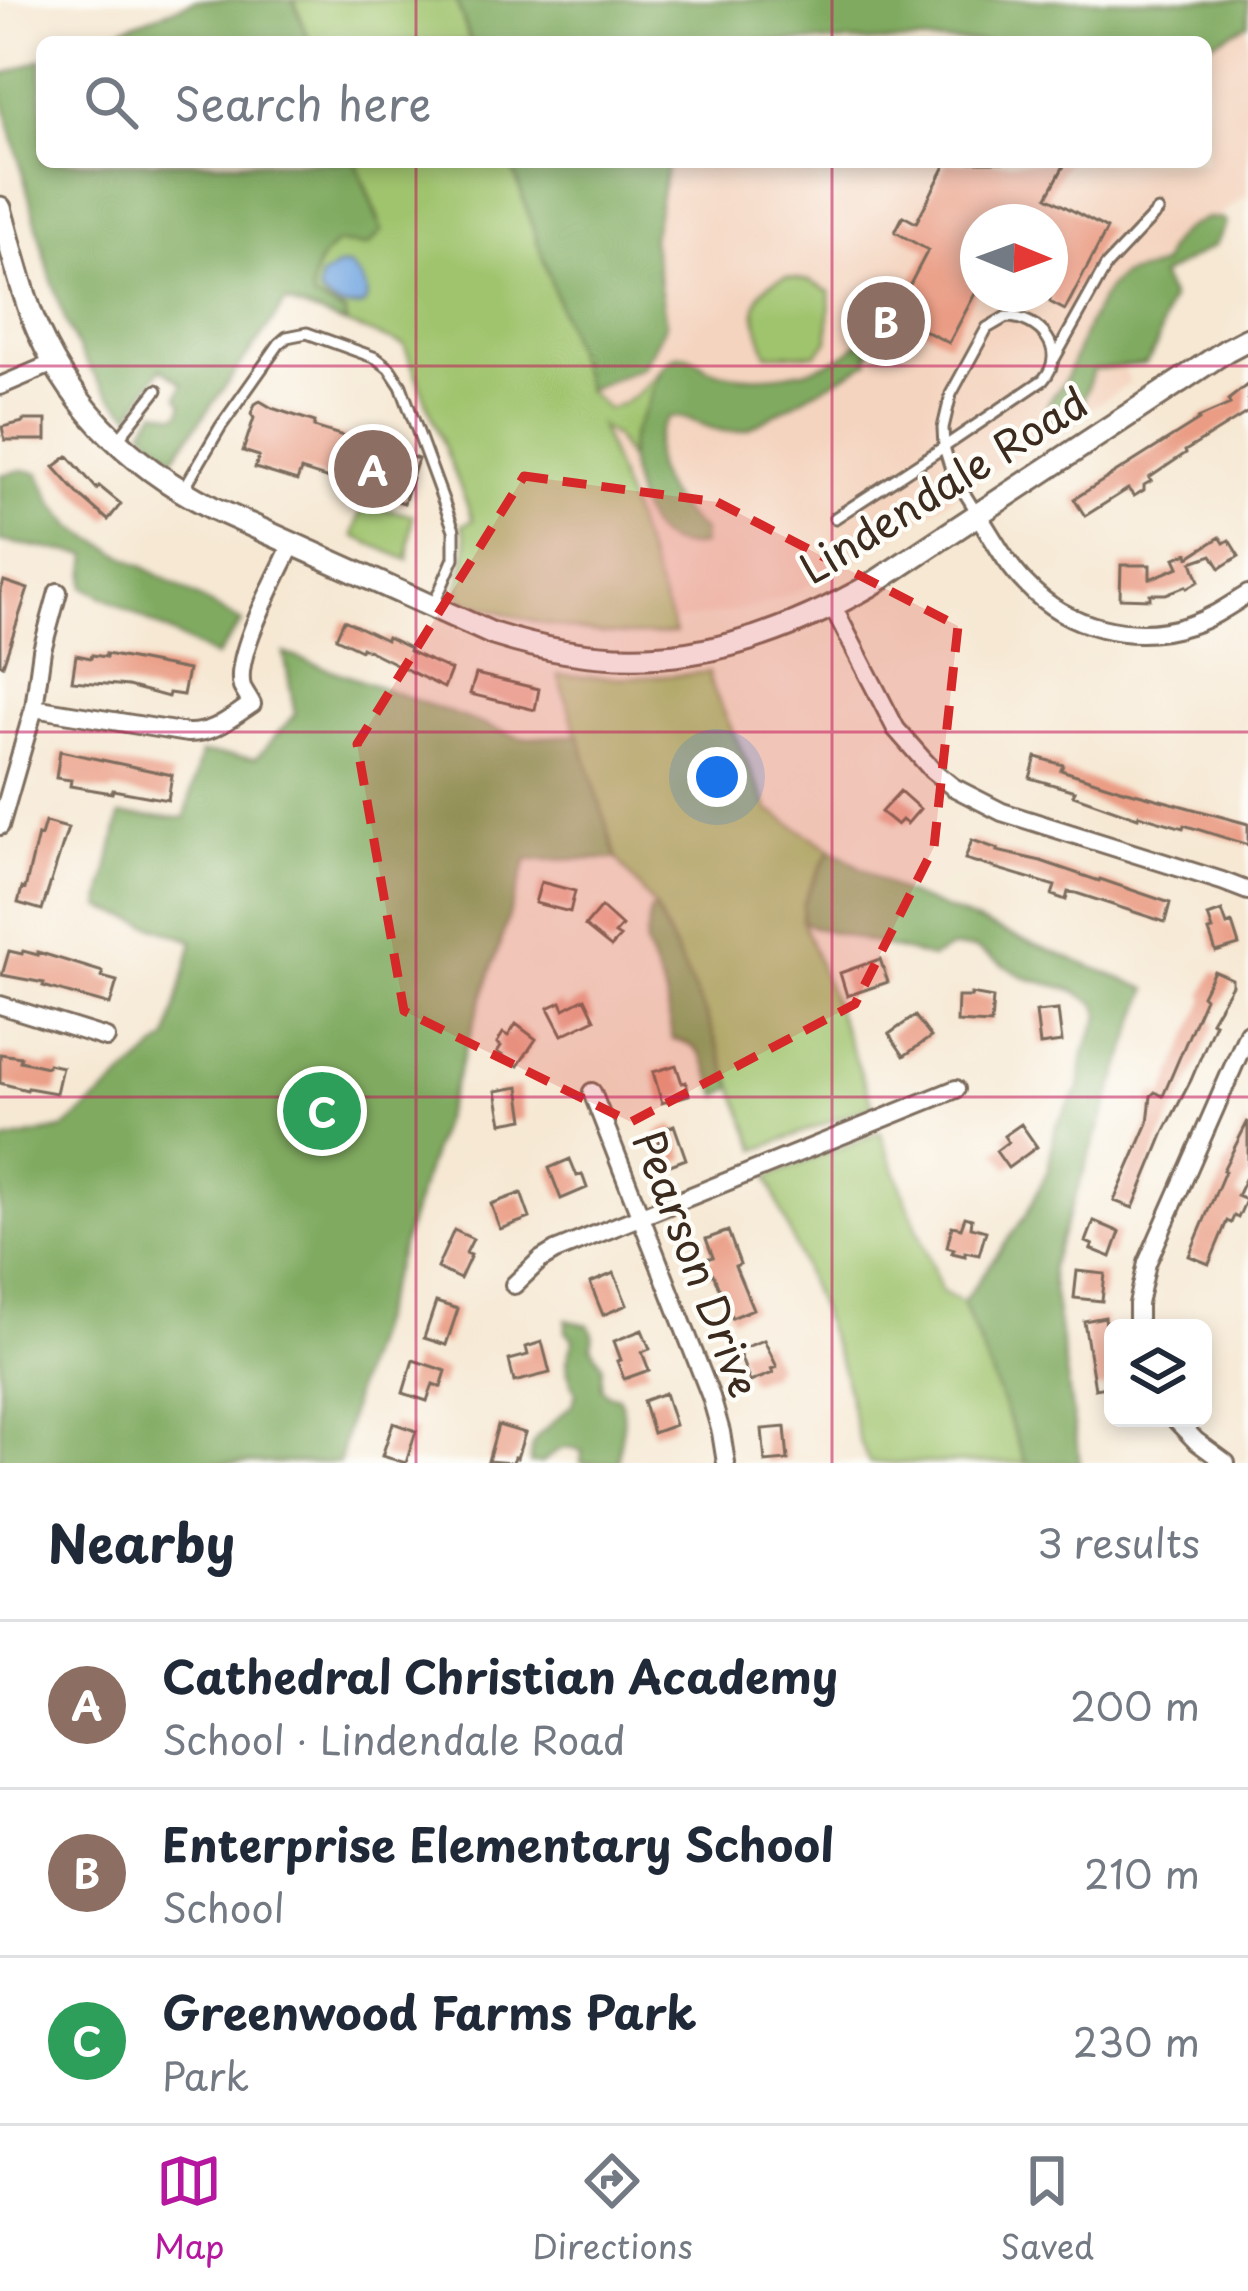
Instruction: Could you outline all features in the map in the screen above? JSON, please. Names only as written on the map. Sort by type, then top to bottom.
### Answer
[{"type":"street","name":"Lindendale Road","points":[[0,208],[31,313],[54,363],[82,405],[144,466],[182,492],[493,634],[597,656],[638,658],[699,652],[759,639],[832,607],[1248,339]]},
{"type":"street","points":[[0,386],[54,363]]},
{"type":"street","points":[[977,515],[1029,588],[1048,604],[1092,626],[1116,632],[1169,631],[1215,615],[1248,594]]},
{"type":"street","points":[[34,708],[187,733],[216,729],[252,704],[242,686],[242,661],[292,544]]},
{"type":"street","points":[[0,826],[34,708],[42,650],[58,592]]},
{"type":"street","points":[[832,607],[896,729],[922,761],[953,787],[1003,812],[1248,892]]},
{"type":"street","points":[[0,1005],[106,1038]]},
{"type":"street","points":[[1138,1319],[1147,1263],[1248,1033]]},
{"type":"street","points":[[514,1285],[555,1250],[956,1089]]},
{"type":"street","name":"Pearson Drive","points":[[592,1092],[712,1397],[725,1463]]},
{"type":"street","points":[[1183,1427],[1226,1463]]},
{"type":"lane","points":[[836,518],[1048,377],[1106,266],[1158,211]]},
{"type":"lane","points":[[977,515],[952,473],[944,447],[951,394],[987,328],[1006,317],[1032,322],[1048,338],[1054,359]]},
{"type":"lane","points":[[182,492],[221,427],[286,337],[307,334],[376,358],[401,386],[454,530],[454,558],[433,607]]},
{"type":"lane","points":[[116,442],[157,390]]},
{"type":"highlighted area","points":[[524,476],[717,502],[958,626],[934,847],[855,1004],[631,1122],[404,1011],[357,744]]},
{"type":"shaded area","points":[[1248,24],[1248,194],[1158,262],[1106,319],[1130,383],[847,566],[754,608],[670,622],[587,390],[643,367],[666,324],[652,238],[667,168],[1212,168],[1212,42]]},
{"type":"green space","points":[[196,0],[293,0],[308,36],[103,36]]},
{"type":"green space","points":[[294,0],[456,0],[468,36],[308,36]]},
{"type":"green space","points":[[456,0],[1248,0],[1248,24],[1212,42],[1212,36],[469,36]]},
{"type":"green space","points":[[36,61],[36,168],[358,168],[382,231],[368,246],[337,243],[317,268],[313,282],[313,298],[345,313],[346,324],[286,302],[174,457],[143,429],[157,410],[181,412],[178,396],[183,384],[161,368],[131,414],[93,373],[67,324],[0,76]]},
{"type":"green space","points":[[358,168],[513,168],[587,390],[607,409],[634,396],[668,362],[628,459],[615,437],[600,426],[675,633],[593,633],[462,600],[457,591],[466,550],[462,525],[473,520],[404,345],[346,324],[345,312],[313,298],[314,275],[326,254],[337,243],[368,246],[379,220]]},
{"type":"green space","points":[[513,168],[667,168],[652,238],[666,324],[643,367],[587,390]]},
{"type":"green space","points":[[1207,218],[1226,223],[1215,245],[1160,276],[1171,299],[1145,364],[1093,370],[1078,417],[1057,431],[1048,428],[1047,405],[1066,378],[1095,310],[1111,286],[1124,275],[1163,263],[1178,235]]},
{"type":"green space","points":[[786,277],[810,281],[830,292],[828,341],[816,354],[767,354],[756,319],[758,298],[772,282]]},
{"type":"green space","points":[[865,337],[871,339],[868,362],[748,429],[724,431],[669,417],[659,433],[656,464],[668,494],[703,531],[702,545],[674,545],[655,533],[638,501],[629,449],[667,363],[686,356],[725,373],[778,375],[830,362]]},
{"type":"green space","points":[[23,470],[39,473],[53,503],[74,528],[242,622],[216,657],[84,587],[88,555],[0,541],[0,475]]},
{"type":"green space","points":[[363,505],[412,515],[408,560],[353,536]]},
{"type":"green space","points":[[284,653],[521,738],[579,735],[617,859],[527,860],[356,1387],[339,1463],[0,1463],[0,1142],[65,1128],[168,1039],[193,941],[100,907],[120,815],[185,818],[201,753],[256,758],[295,714]]},
{"type":"green space","points":[[709,672],[769,810],[831,849],[808,891],[802,920],[873,1105],[757,1150],[706,1015],[655,908],[617,859],[558,675]]},
{"type":"green space","points":[[831,849],[899,891],[1148,989],[1050,1268],[1080,1463],[1026,1463],[963,1302],[1026,1215],[1048,1170],[1056,1125],[1079,1090],[1084,1053],[1100,1016],[1097,1005],[1073,990],[1026,978],[975,948],[951,948],[931,958],[813,927],[802,920],[803,905]]},
{"type":"green space","points":[[655,908],[706,1015],[733,1087],[719,1096],[698,1052],[672,1039],[666,997],[645,945],[650,911]]},
{"type":"green space","points":[[880,1132],[942,1292],[963,1302],[1026,1463],[869,1463],[843,1370],[768,1177]]},
{"type":"green space","points":[[566,1320],[589,1325],[591,1346],[602,1364],[601,1387],[622,1405],[624,1421],[615,1463],[581,1463],[582,1451],[565,1448],[542,1463],[530,1463],[532,1445],[573,1404],[576,1393],[567,1361],[574,1339],[566,1331]]},
{"type":"water","points":[[339,266],[349,266],[361,279],[367,294],[364,305],[340,306],[319,293],[320,278]]},
{"type":"building","points":[[944,168],[1063,168],[1047,197],[1060,204],[960,204],[960,312],[965,312],[949,343],[894,315],[928,250],[895,232],[903,216],[916,223]]},
{"type":"building","points":[[1068,208],[1107,229],[1068,304]]},
{"type":"building","points":[[1248,384],[1248,412],[1149,478],[1144,490],[1134,496],[1128,489],[1085,516],[1074,499],[1198,418],[1230,404],[1228,400]]},
{"type":"building","points":[[260,401],[315,422],[314,427],[418,459],[404,503],[301,470],[297,481],[255,468],[259,456],[243,451],[254,418],[251,414]]},
{"type":"building","points":[[23,420],[46,420],[46,440],[5,440],[2,427]]},
{"type":"building","points":[[68,456],[97,489],[99,486],[121,504],[108,520],[54,467]]},
{"type":"building","points":[[1220,537],[1224,543],[1229,540],[1239,556],[1220,568],[1212,555],[1192,562],[1199,581],[1187,588],[1150,594],[1150,599],[1120,598],[1121,565],[1150,565],[1150,579],[1179,567],[1175,558],[1188,553],[1189,557]]},
{"type":"building","points":[[4,581],[28,589],[3,665],[0,593]]},
{"type":"building","points":[[344,620],[451,670],[444,688],[336,638]]},
{"type":"building","points":[[106,654],[188,670],[183,695],[169,693],[168,697],[128,686],[72,681],[76,655]]},
{"type":"building","points":[[476,674],[539,689],[535,710],[470,694]]},
{"type":"building","points":[[60,751],[172,775],[168,800],[70,786],[71,780],[56,778]]},
{"type":"building","points":[[1036,757],[1120,789],[1248,824],[1248,845],[1184,825],[1138,818],[1030,778]]},
{"type":"building","points":[[900,791],[920,809],[907,824],[902,820],[897,825],[881,812]]},
{"type":"building","points":[[45,822],[68,828],[42,910],[18,903]]},
{"type":"building","points":[[972,840],[1170,903],[1165,922],[1076,893],[1068,892],[1066,900],[1052,895],[1055,886],[965,859]]},
{"type":"building","points":[[541,882],[575,891],[570,912],[535,903]]},
{"type":"building","points":[[601,907],[622,926],[611,947],[585,926]]},
{"type":"building","points":[[1222,911],[1239,945],[1216,952],[1208,916]]},
{"type":"building","points":[[9,951],[38,952],[103,972],[102,977],[117,981],[110,1005],[2,975]]},
{"type":"building","points":[[880,959],[888,982],[847,996],[840,973]]},
{"type":"building","points":[[1214,971],[1232,979],[1232,985],[1211,1021],[1215,1023],[1191,1080],[1133,1208],[1114,1201],[1148,1123],[1151,1096],[1155,1092],[1163,1096]]},
{"type":"building","points":[[958,997],[993,998],[991,1024],[957,1022]]},
{"type":"building","points":[[585,998],[595,1019],[562,1035],[548,1008],[561,1002],[564,1009]]},
{"type":"building","points":[[1058,1010],[1062,1042],[1040,1045],[1036,1012]]},
{"type":"building","points":[[915,1016],[931,1037],[904,1056],[889,1034]]},
{"type":"building","points":[[516,1024],[536,1039],[518,1066],[497,1052],[503,1033],[508,1036]]},
{"type":"building","points":[[0,1054],[62,1067],[56,1093],[0,1083]]},
{"type":"building","points":[[676,1065],[689,1095],[662,1103],[653,1072]]},
{"type":"building","points":[[519,1087],[524,1119],[502,1123],[496,1091]]},
{"type":"building","points":[[1248,1121],[1248,1180],[1237,1196],[1246,1200],[1238,1218],[1227,1221],[1209,1264],[1189,1256]]},
{"type":"building","points":[[1021,1124],[1037,1147],[1008,1168],[996,1151],[1008,1142],[1004,1136]]},
{"type":"building","points":[[674,1125],[686,1159],[665,1167],[656,1132]]},
{"type":"building","points":[[570,1159],[587,1188],[561,1199],[549,1168]]},
{"type":"building","points":[[521,1193],[530,1218],[500,1229],[491,1204]]},
{"type":"building","points":[[965,1217],[972,1219],[971,1227],[986,1231],[979,1255],[952,1253],[954,1249],[947,1247],[952,1226],[961,1228]]},
{"type":"building","points":[[1094,1221],[1120,1232],[1111,1257],[1086,1242]]},
{"type":"building","points":[[454,1230],[473,1239],[460,1279],[437,1268]]},
{"type":"building","points":[[728,1231],[740,1264],[735,1266],[753,1309],[732,1318],[703,1260],[713,1257],[706,1239]]},
{"type":"building","points":[[1077,1271],[1105,1274],[1102,1301],[1074,1298]]},
{"type":"building","points":[[614,1273],[627,1305],[603,1315],[590,1283]]},
{"type":"building","points":[[436,1302],[458,1309],[446,1345],[424,1338]]},
{"type":"building","points":[[1105,1317],[1104,1388],[1095,1389],[1084,1321]]},
{"type":"building","points":[[642,1330],[650,1349],[642,1352],[649,1370],[624,1379],[614,1341]]},
{"type":"building","points":[[764,1340],[777,1367],[750,1382],[738,1350]]},
{"type":"building","points":[[542,1342],[550,1373],[514,1382],[509,1360],[528,1355],[526,1347]]},
{"type":"building","points":[[413,1360],[446,1371],[441,1387],[433,1384],[427,1401],[403,1393]]},
{"type":"building","points":[[665,1393],[675,1425],[653,1433],[643,1401]]},
{"type":"building","points":[[393,1423],[416,1431],[406,1463],[382,1456]]},
{"type":"building","points":[[498,1425],[525,1433],[513,1463],[488,1461]]},
{"type":"building","points":[[785,1427],[788,1460],[765,1462],[762,1429]]},
{"type":"place","name":"Enterprise Elementary School","points":[[886,321]]},
{"type":"place","name":"Cathedral Christian Academy","points":[[373,469]]},
{"type":"place","name":"Greenwood Farms Park","points":[[322,1111]]}]
